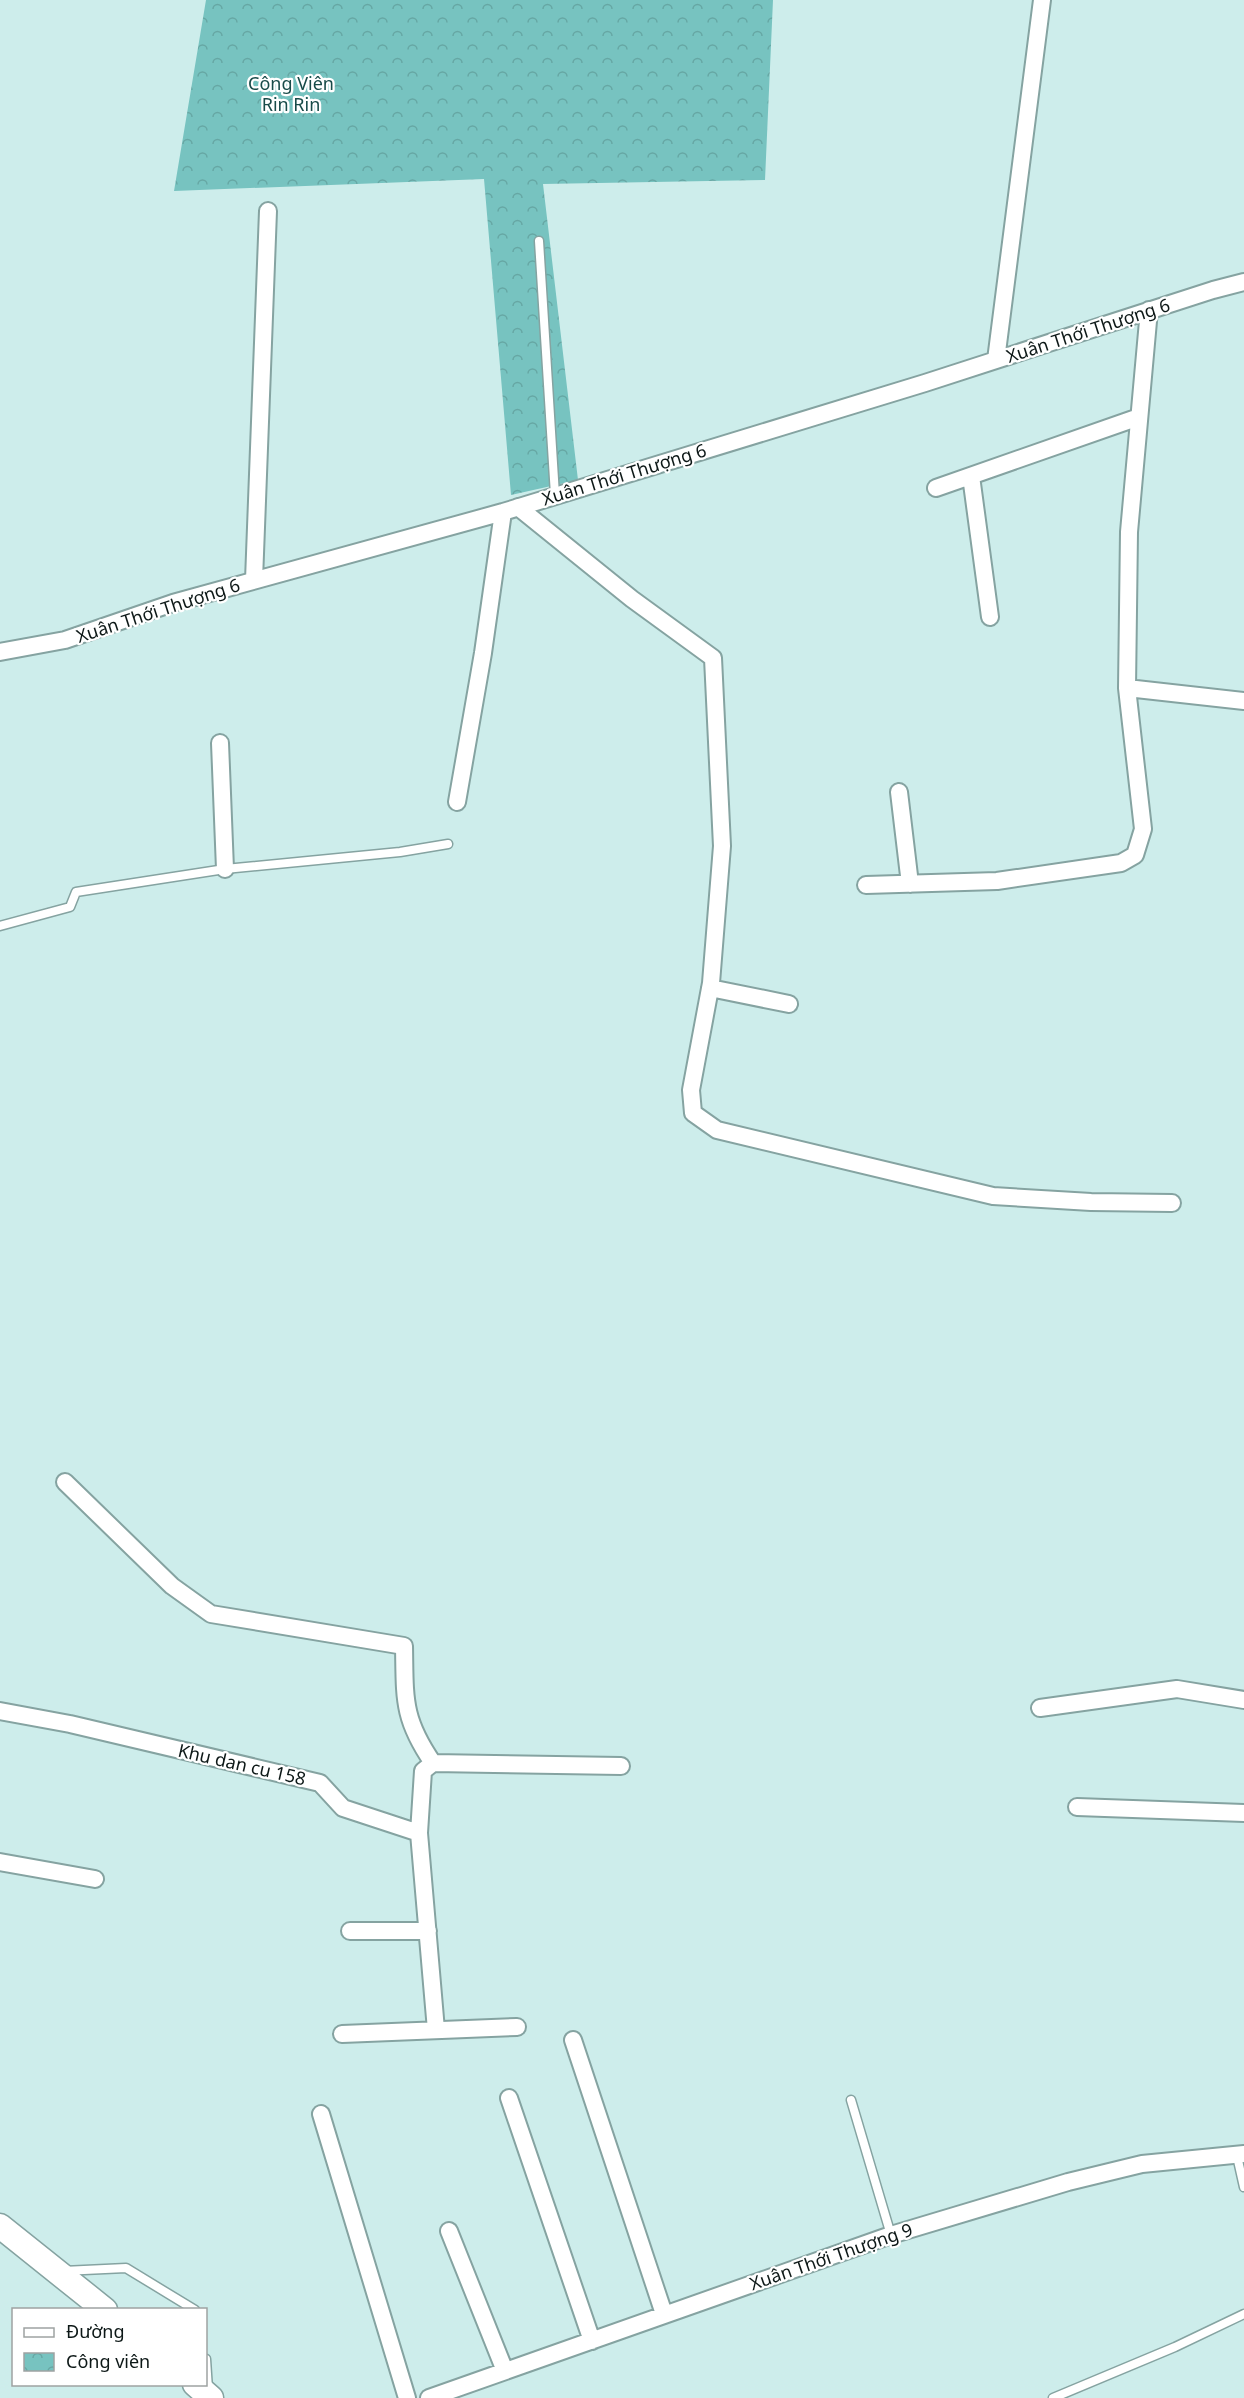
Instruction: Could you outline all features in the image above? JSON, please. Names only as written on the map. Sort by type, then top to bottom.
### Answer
[{"type":"main road","points":[[0,2226],[103,2308]]},
{"type":"street","points":[[996,360],[1042,0]]},
{"type":"street","points":[[254,580],[268,211]]},
{"type":"street","name":"Xuân Thới Thượng 6","points":[[0,652],[65,640],[173,603],[511,509],[1244,282]]},
{"type":"street","points":[[866,885],[997,882],[1121,863],[1135,855],[1143,829],[1127,688],[1129,532],[1149,310]]},
{"type":"street","points":[[936,488],[1139,417]]},
{"type":"street","points":[[970,476],[990,617]]},
{"type":"street","points":[[457,802],[511,509],[713,658],[722,846],[710,988],[691,1090],[693,1113],[717,1130],[993,1196],[1091,1202],[1172,1203]]},
{"type":"street","points":[[1127,688],[1244,701]]},
{"type":"street","points":[[220,743],[225,869]]},
{"type":"street","points":[[900,792],[910,884]]},
{"type":"street","points":[[710,988],[789,1004]]},
{"type":"street","points":[[65,1482],[172,1586],[211,1614],[404,1646],[405,1708],[419,1742],[433,1763]]},
{"type":"street","points":[[1040,1708],[1177,1689],[1244,1700]]},
{"type":"street","name":"Khu dan cu 158","points":[[0,1711],[70,1724],[320,1783],[343,1808],[419,1833]]},
{"type":"street","points":[[436,2030],[419,1833],[423,1772],[433,1763],[621,1766]]},
{"type":"street","points":[[1077,1807],[1244,1813]]},
{"type":"street","points":[[0,1862],[95,1879]]},
{"type":"street","points":[[350,1931],[428,1931]]},
{"type":"street","points":[[342,2034],[517,2026]]},
{"type":"street","points":[[573,2040],[664,2314]]},
{"type":"street","points":[[509,2098],[592,2341]]},
{"type":"street","points":[[321,2114],[407,2398]]},
{"type":"street","name":"Xuân Thới Thượng 9","points":[[429,2398],[891,2235],[1068,2182],[1143,2164],[1240,2155]]},
{"type":"street","points":[[449,2231],[505,2371]]},
{"type":"lane","points":[[539,241],[555,495]]},
{"type":"lane","points":[[0,926],[70,907],[76,892],[225,869],[400,852],[448,844]]},
{"type":"lane","points":[[851,2100],[891,2235]]},
{"type":"lane","points":[[1240,2155],[1244,2187]]},
{"type":"lane","points":[[57,2271],[126,2268],[192,2308]]},
{"type":"lane","points":[[1053,2398],[1175,2348],[1244,2314]]},
{"type":"green space","name":"Công Viên Rin Rin","points":[[206,0],[773,0],[765,180],[543,184],[578,480],[511,495],[484,179],[174,191]]}]
